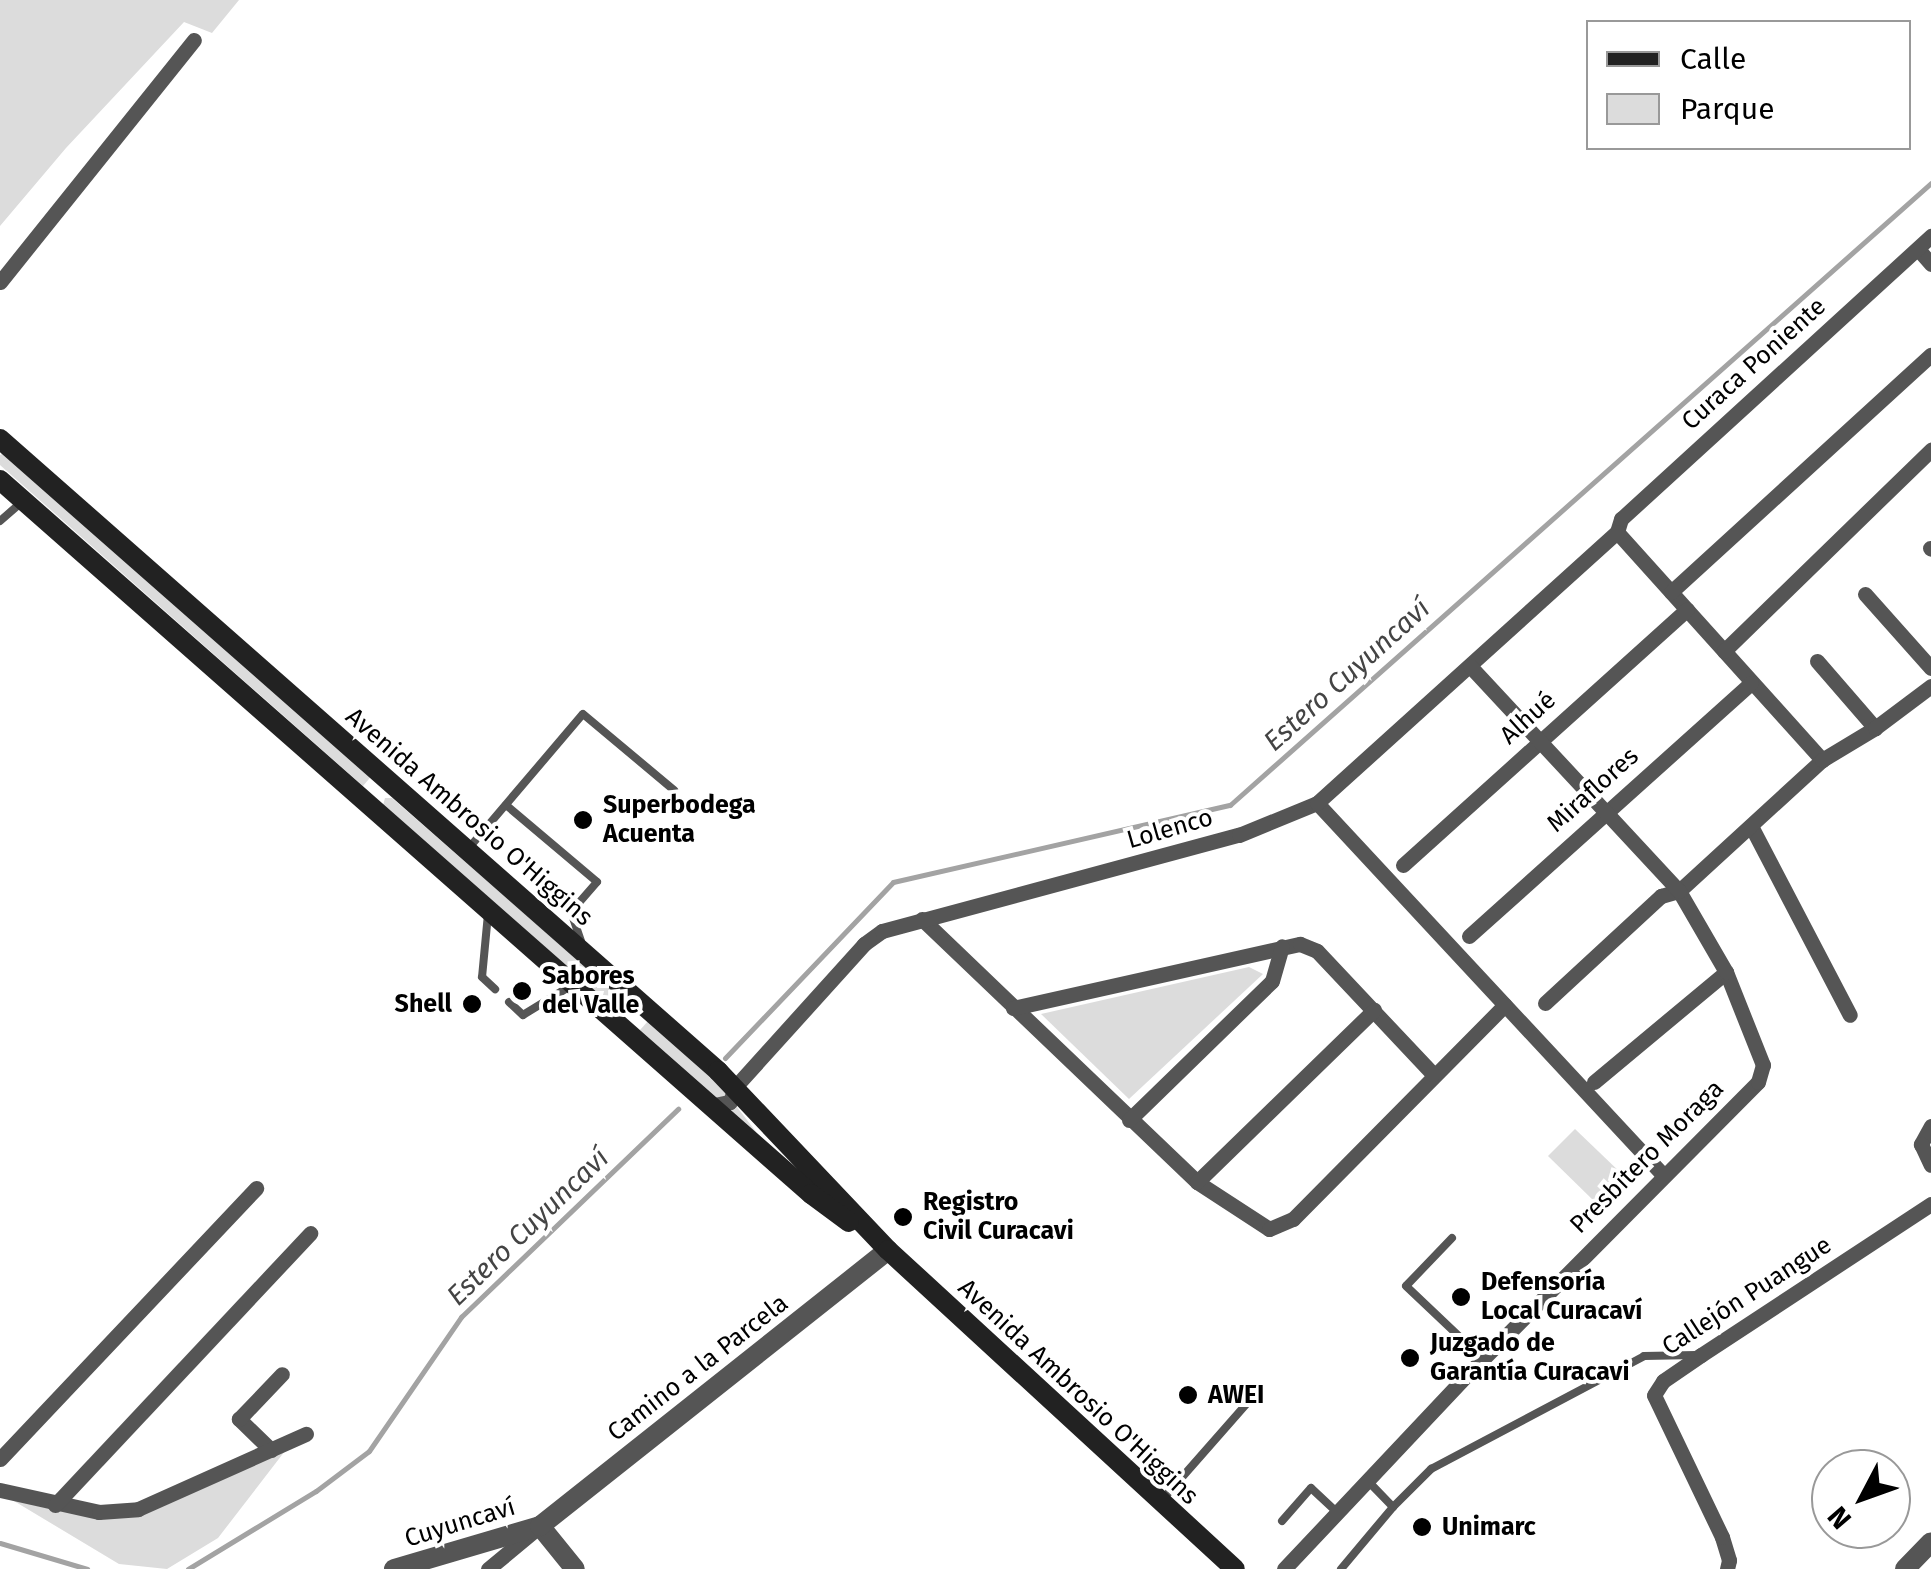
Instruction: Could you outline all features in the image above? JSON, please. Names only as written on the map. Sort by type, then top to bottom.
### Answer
[{"type":"main road","name":"Avenida Ambrosio O'Higgins","points":[[2,443],[734,1087],[888,1250],[1235,1569]]},
{"type":"main road","name":"Avenida Ambrosio O'Higgins","points":[[0,480],[811,1194],[888,1250]]},
{"type":"main road","points":[[140,604],[159,595],[160,579]]},
{"type":"main road","points":[[365,803],[370,787],[388,780]]},
{"type":"street","points":[[0,282],[194,40]]},
{"type":"street","name":"Curaca Poniente","points":[[1617,532],[1620,519],[1931,236]]},
{"type":"street","points":[[1918,248],[1931,264]]},
{"type":"street","points":[[1671,592],[1931,356]]},
{"type":"street","points":[[1724,651],[1931,450]]},
{"type":"street","points":[[1617,532],[1822,760]]},
{"type":"street","name":"Lolenco","points":[[714,1105],[730,1102],[734,1087],[872,937],[1239,835],[1316,803],[1617,532]]},
{"type":"street","points":[[1865,594],[1931,668]]},
{"type":"street","name":"Alhué","points":[[1403,865],[1687,610]]},
{"type":"street","points":[[1818,661],[1875,728]]},
{"type":"street","name":"Presbítero Moraga","points":[[1284,1569],[1663,1174],[1758,1082],[1763,1066],[1726,972],[1679,891],[1470,666]]},
{"type":"street","name":"Miraflores","points":[[1469,936],[1751,682]]},
{"type":"street","points":[[1544,1003],[1661,896],[1679,891],[1822,760],[1875,728],[1931,686]]},
{"type":"street","points":[[1316,803],[1663,1174]]},
{"type":"street","points":[[1751,826],[1850,1015]]},
{"type":"street","points":[[922,920],[1197,1182],[1269,1229],[1284,1227],[1504,1005]]},
{"type":"street","points":[[1014,1008],[1282,946],[1312,948],[1433,1074]]},
{"type":"street","points":[[1130,1120],[1272,981],[1282,946]]},
{"type":"street","points":[[1594,1082],[1726,972]]},
{"type":"street","points":[[1197,1182],[1374,1010]]},
{"type":"street","points":[[1931,1126],[1920,1144],[1931,1165]]},
{"type":"street","points":[[0,1460],[256,1188]]},
{"type":"street","name":"Callejón Puangue","points":[[1726,1569],[1730,1560],[1722,1537],[1654,1395],[1663,1381],[1700,1355],[1931,1204]]},
{"type":"street","points":[[55,1505],[310,1233]]},
{"type":"street","name":"Camino a la Parcela","points":[[540,1526],[888,1250]]},
{"type":"street","points":[[271,1450],[239,1419],[282,1374]]},
{"type":"street","points":[[0,1490],[98,1512],[138,1510],[306,1434]]},
{"type":"street","points":[[488,1569],[540,1526],[575,1569]]},
{"type":"street","name":"Cuyuncaví","points":[[394,1569],[540,1526]]},
{"type":"street","points":[[1905,1569],[1931,1542]]},
{"type":"lane","points":[[0,522],[24,500]]},
{"type":"lane","points":[[468,850],[584,714],[674,790]]},
{"type":"lane","points":[[506,806],[598,882],[571,912],[585,952]]},
{"type":"lane","points":[[488,909],[482,977],[495,988]]},
{"type":"lane","points":[[509,1002],[524,1014],[574,984]]},
{"type":"lane","points":[[1452,1238],[1406,1286],[1483,1360]]},
{"type":"lane","points":[[1341,1569],[1393,1507],[1431,1470],[1644,1356],[1700,1355]]},
{"type":"lane","points":[[1159,1503],[1257,1392]]},
{"type":"lane","points":[[1367,1480],[1393,1507]]},
{"type":"lane","points":[[1282,1520],[1312,1488],[1336,1512]]},
{"type":"green space","points":[[0,0],[239,0],[212,33],[184,22],[66,148],[0,226]]},
{"type":"green space","points":[[4,453],[374,773],[363,786],[0,465],[0,455]]},
{"type":"green space","points":[[385,798],[392,798],[629,1005],[625,1016],[621,1018],[382,809]]},
{"type":"green space","points":[[1249,967],[1263,974],[1129,1099],[1041,1014]]},
{"type":"green space","points":[[649,1020],[720,1085],[757,1133],[640,1030]]},
{"type":"green space","points":[[1575,1129],[1623,1175],[1596,1203],[1548,1156]]},
{"type":"green space","points":[[295,1438],[218,1538],[167,1569],[119,1564],[4,1495],[55,1505],[138,1509]]},
{"type":"waterway","name":"Estero Cuyuncaví","points":[[725,1058],[893,882],[1230,805],[1931,183]]},
{"type":"waterway","name":"Estero Cuyuncaví","points":[[188,1569],[316,1491],[369,1451],[461,1317],[678,1109]]},
{"type":"waterway","name":"Estero Cuyuncaví","points":[[0,1543],[87,1569]]},
{"type":"place","name":"Superbodega Acuenta","points":[[583,820]]},
{"type":"place","name":"Sabores del Valle","points":[[522,991]]},
{"type":"place","name":"Shell","points":[[472,1004]]},
{"type":"place","name":"Registro Civil Curacavi","points":[[903,1217]]},
{"type":"place","name":"Defensoría Local Curacaví","points":[[1461,1297]]},
{"type":"place","name":"Juzgado de Garantía Curacavi","points":[[1410,1358]]},
{"type":"place","name":"AWEI","points":[[1188,1395]]},
{"type":"place","name":"Unimarc","points":[[1422,1527]]}]
